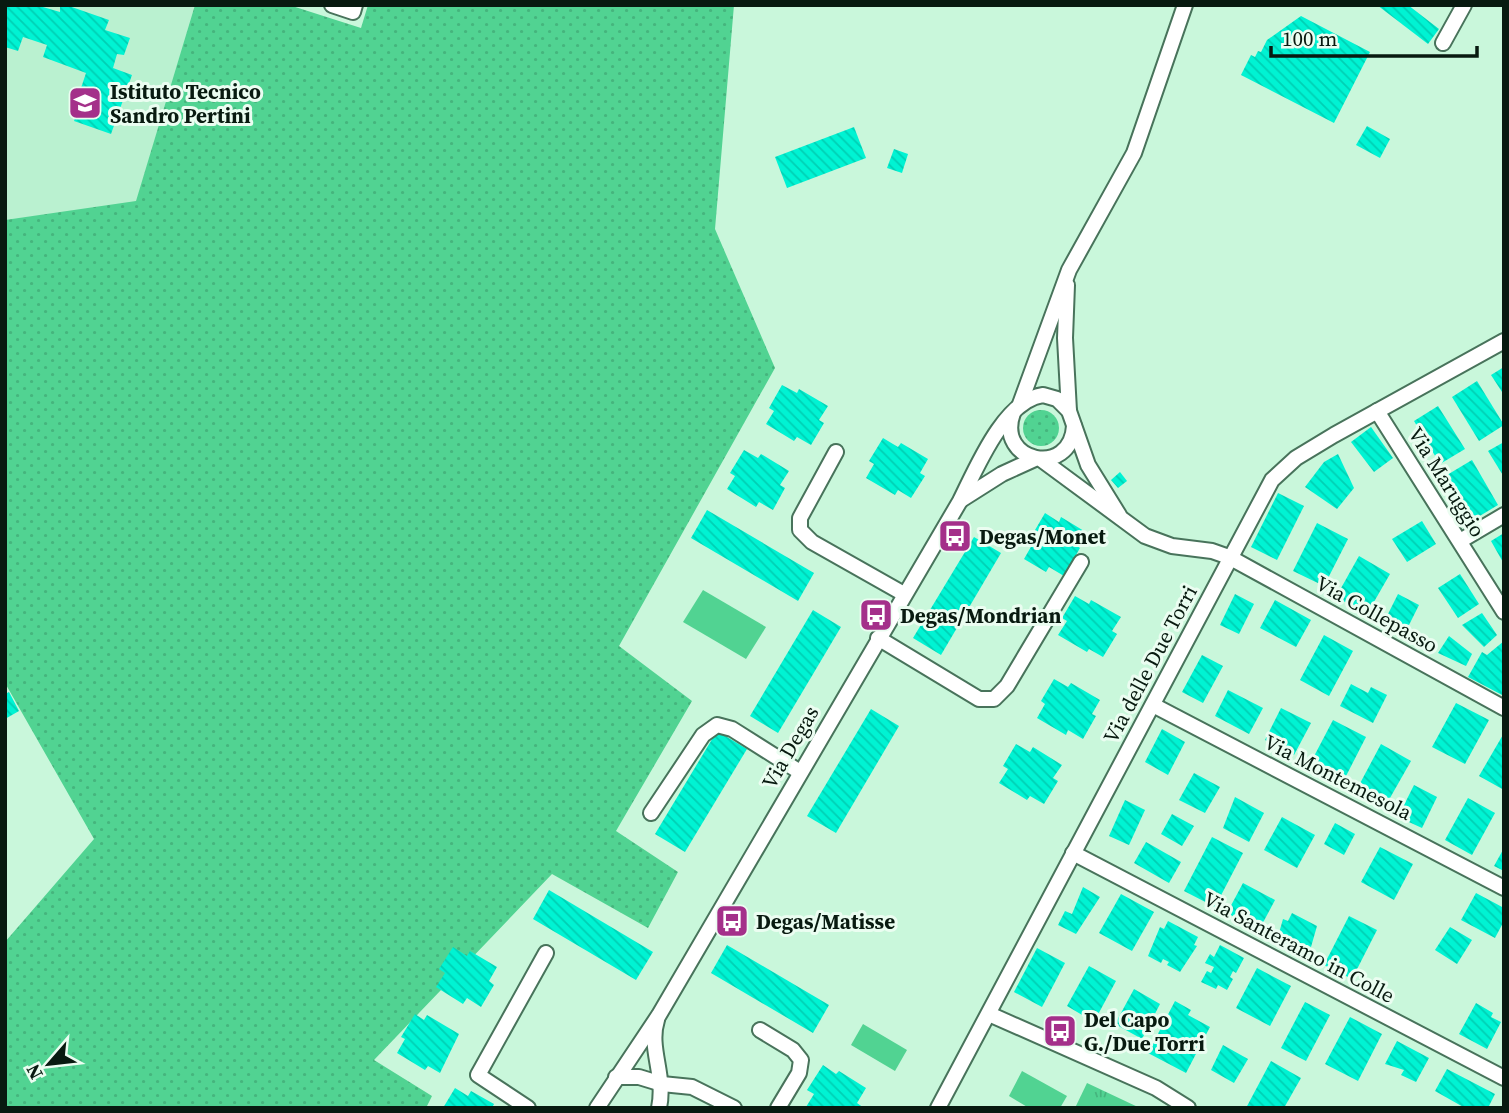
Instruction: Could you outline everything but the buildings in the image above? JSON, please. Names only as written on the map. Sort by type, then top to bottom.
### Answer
[{"type":"street","points":[[332,5],[354,8]]},
{"type":"street","points":[[1185,5],[1134,153],[1069,270],[1010,425],[1014,440],[1022,453],[1038,459],[1155,540],[1230,557]]},
{"type":"street","points":[[1443,43],[1464,5]]},
{"type":"street","points":[[1069,270],[1065,338],[1072,417],[1088,465],[1119,515]]},
{"type":"street","name":"Via delle Due Torri","points":[[938,1108],[1266,489],[1279,472],[1305,452],[1504,341]]},
{"type":"street","points":[[1016,409],[1043,396],[1057,399],[1072,417]]},
{"type":"street","name":"Via Degas","points":[[597,1108],[659,1015],[960,501],[987,449],[1016,409]]},
{"type":"street","name":"Via Maruggio","points":[[1377,411],[1504,612]]},
{"type":"street","points":[[1038,459],[1066,447],[1072,417]]},
{"type":"street","points":[[836,452],[800,518],[800,530],[809,540],[904,594]]},
{"type":"street","name":"Via Degas","points":[[960,501],[988,482],[1038,459]]},
{"type":"street","points":[[1460,541],[1504,515]]},
{"type":"street","name":"Via Collepasso","points":[[1230,557],[1504,708]]},
{"type":"street","points":[[878,639],[979,698],[994,699],[1007,686],[1081,562]]},
{"type":"street","name":"Via Montemesola","points":[[1153,705],[1504,888]]},
{"type":"street","points":[[651,813],[706,732],[718,725],[732,729],[800,772]]},
{"type":"street","name":"Via Santeramo in Colle","points":[[1073,853],[1504,1078]]},
{"type":"street","points":[[528,1108],[478,1075],[546,953]]},
{"type":"street","points":[[989,1014],[1156,1088],[1188,1108]]},
{"type":"street","name":"Via Degas","points":[[659,1015],[655,1045],[662,1084],[659,1108]]},
{"type":"street","points":[[760,1030],[793,1049],[801,1060],[799,1073],[778,1108]]},
{"type":"street","points":[[616,1077],[646,1078],[662,1084],[699,1089],[734,1108]]},
{"type":"shaded area","name":"Istituto Tecnico Sandro Pertini","points":[[5,5],[195,5],[136,202],[5,220]]},
{"type":"green space","points":[[195,5],[289,5],[361,28],[368,5],[734,5],[715,229],[775,368],[619,646],[692,701],[616,831],[678,872],[648,928],[552,874],[374,1060],[432,1096],[426,1108],[5,1108],[5,942],[94,839],[5,683],[5,220],[136,201]]},
{"type":"green space","points":[[1041,410],[1054,415],[1059,428],[1054,441],[1041,446],[1028,441],[1023,428],[1028,415]]},
{"type":"green space","points":[[703,590],[766,627],[746,659],[683,622]]},
{"type":"green space","points":[[863,1024],[907,1050],[895,1071],[851,1045]]},
{"type":"green space","points":[[1022,1071],[1067,1096],[1060,1108],[1029,1108],[1009,1096]]},
{"type":"green space","points":[[1087,1083],[1140,1108],[1075,1108]]},
{"type":"place","name":"Istituto Tecnico Sandro Pertini","points":[[85,103]]},
{"type":"place","name":"Degas/Monet","points":[[955,536]]},
{"type":"place","name":"Degas/Mondrian","points":[[876,615]]},
{"type":"place","name":"Degas/Matisse","points":[[732,921]]},
{"type":"place","name":"Del Capo G./Due Torri","points":[[1060,1031]]}]
